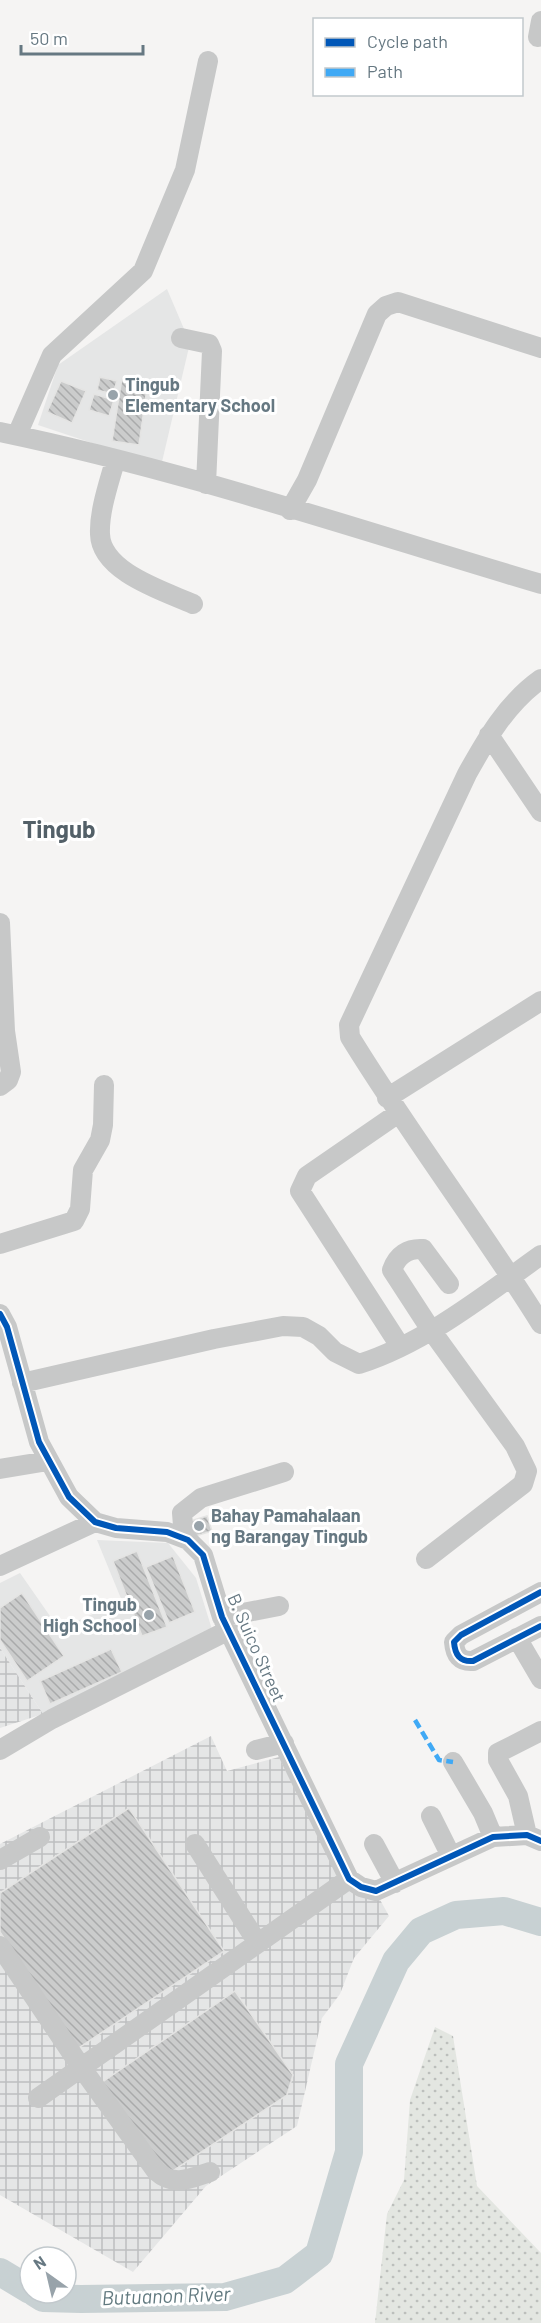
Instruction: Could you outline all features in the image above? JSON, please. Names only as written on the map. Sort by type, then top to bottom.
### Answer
[{"type":"street","points":[[208,61],[185,170],[143,271],[52,355],[8,434],[206,484],[541,584]]},
{"type":"street","points":[[291,510],[307,480],[377,314],[386,306],[398,302],[541,348]]},
{"type":"street","points":[[181,338],[209,344],[212,351],[206,484]]},
{"type":"street","points":[[115,460],[99,535],[108,555],[124,573],[193,604]]},
{"type":"street","points":[[541,679],[520,693],[489,735],[467,774],[349,1024],[350,1037],[392,1106],[511,1276],[541,1324]]},
{"type":"street","points":[[489,735],[541,812]]},
{"type":"street","points":[[0,923],[5,1031],[11,1072],[8,1080],[0,1086]]},
{"type":"street","points":[[400,1346],[300,1191],[307,1176],[392,1106],[541,1002]]},
{"type":"street","points":[[0,1244],[74,1221],[80,1209],[83,1170],[99,1140],[103,1125],[104,1085]]},
{"type":"street","points":[[426,1559],[523,1484],[527,1471],[515,1446],[431,1330],[392,1270],[395,1261],[413,1249],[423,1249],[449,1284]]},
{"type":"street","points":[[22,1383],[214,1339],[283,1326],[303,1328],[319,1336],[334,1352],[359,1364],[431,1330],[541,1255]]},
{"type":"street","points":[[1,1318],[39,1442],[69,1497],[95,1522],[116,1528],[167,1532],[184,1538],[182,1513],[201,1498],[284,1472]]},
{"type":"street","points":[[0,1469],[48,1461]]},
{"type":"street","points":[[0,1566],[95,1522]]},
{"type":"street","name":"B. Suico Street","points":[[184,1538],[203,1555],[226,1623],[349,1879]]},
{"type":"street","points":[[541,1592],[461,1635],[454,1642],[454,1649],[460,1659],[465,1662],[473,1661],[541,1626]]},
{"type":"street","points":[[0,1750],[226,1623],[279,1606]]},
{"type":"street","points":[[518,1638],[541,1679]]},
{"type":"street","points":[[38,2098],[349,1879],[361,1887],[376,1891],[493,1837],[534,1838],[498,1760],[498,1753],[541,1731]]},
{"type":"street","points":[[256,1750],[284,1743]]},
{"type":"street","points":[[453,1762],[483,1813],[493,1837]]},
{"type":"street","points":[[430,1816],[451,1856]]},
{"type":"street","points":[[0,1860],[40,1837]]},
{"type":"street","points":[[195,1844],[257,1942]]},
{"type":"street","points":[[374,1844],[395,1883]]},
{"type":"street","points":[[0,1946],[81,2067],[156,2171],[164,2178],[178,2182],[210,2172]]},
{"type":"shaded area","name":"Tingub Elementary School","points":[[167,289],[190,343],[161,466],[38,425],[58,365]]},
{"type":"shaded area","name":"Tingub High School","points":[[97,1540],[168,1543],[196,1578],[215,1639],[43,1714],[0,1648],[0,1583],[20,1573],[59,1629],[122,1601]]},
{"type":"shaded area","points":[[0,1648],[43,1714],[0,1728]]},
{"type":"shaded area","points":[[211,1736],[227,1771],[279,1757],[333,1867],[373,1887],[389,1916],[354,1958],[340,1994],[322,2018],[297,2126],[206,2186],[133,2272],[0,2195],[0,1844]]},
{"type":"shaded area","points":[[435,2027],[453,2036],[477,2186],[541,2253],[541,2323],[375,2323],[387,2214],[404,2180],[410,2100]]},
{"type":"building","points":[[100,377],[117,381],[113,394],[97,390]]},
{"type":"building","points":[[122,378],[148,381],[139,445],[112,441]]},
{"type":"building","points":[[61,381],[86,391],[72,423],[47,412]]},
{"type":"building","points":[[94,394],[114,400],[109,416],[89,410]]},
{"type":"building","name":"Bahay Pamahalaan ng Barangay Tingub","points":[[207,1516],[212,1531],[192,1537],[187,1522]]},
{"type":"building","points":[[137,1551],[167,1627],[142,1636],[113,1561]]},
{"type":"building","points":[[173,1556],[195,1612],[169,1623],[146,1567]]},
{"type":"building","points":[[22,1593],[64,1656],[27,1681],[0,1640],[0,1608]]},
{"type":"building","points":[[111,1649],[122,1672],[50,1704],[40,1681]]},
{"type":"building","points":[[129,1808],[224,1951],[77,2049],[0,1932],[0,1893]]},
{"type":"building","points":[[235,1991],[293,2075],[287,2095],[165,2176],[101,2083]]},
{"type":"waterway","name":"Butuanon River","points":[[78,2299],[225,2297],[285,2280],[319,2254],[349,2152],[349,2064],[396,1961],[421,1931],[456,1915],[504,1911],[541,1922]]},
{"type":"waterway","name":"Butuanon River","points":[[0,2272],[18,2283]]},
{"type":"marked path","points":[[415,1720],[439,1760],[453,1762]]},
{"type":"cycle path","points":[[0,1314],[7,1327],[39,1442],[69,1497],[95,1522],[116,1528],[167,1532],[188,1540],[203,1555],[222,1617],[349,1879],[361,1887],[376,1891],[493,1837],[527,1835],[541,1841]]},
{"type":"cycle path","points":[[541,1592],[461,1635],[454,1642],[456,1651],[462,1659],[473,1661],[541,1626]]},
{"type":"place","name":"Tingub Elementary School","points":[[113,395]]},
{"type":"place","name":"Bahay Pamahalaan ng Barangay Tingub","points":[[199,1526]]},
{"type":"place","name":"Tingub High School","points":[[149,1615]]},
{"type":"district","name":"Tingub","points":[[59,830]]}]
